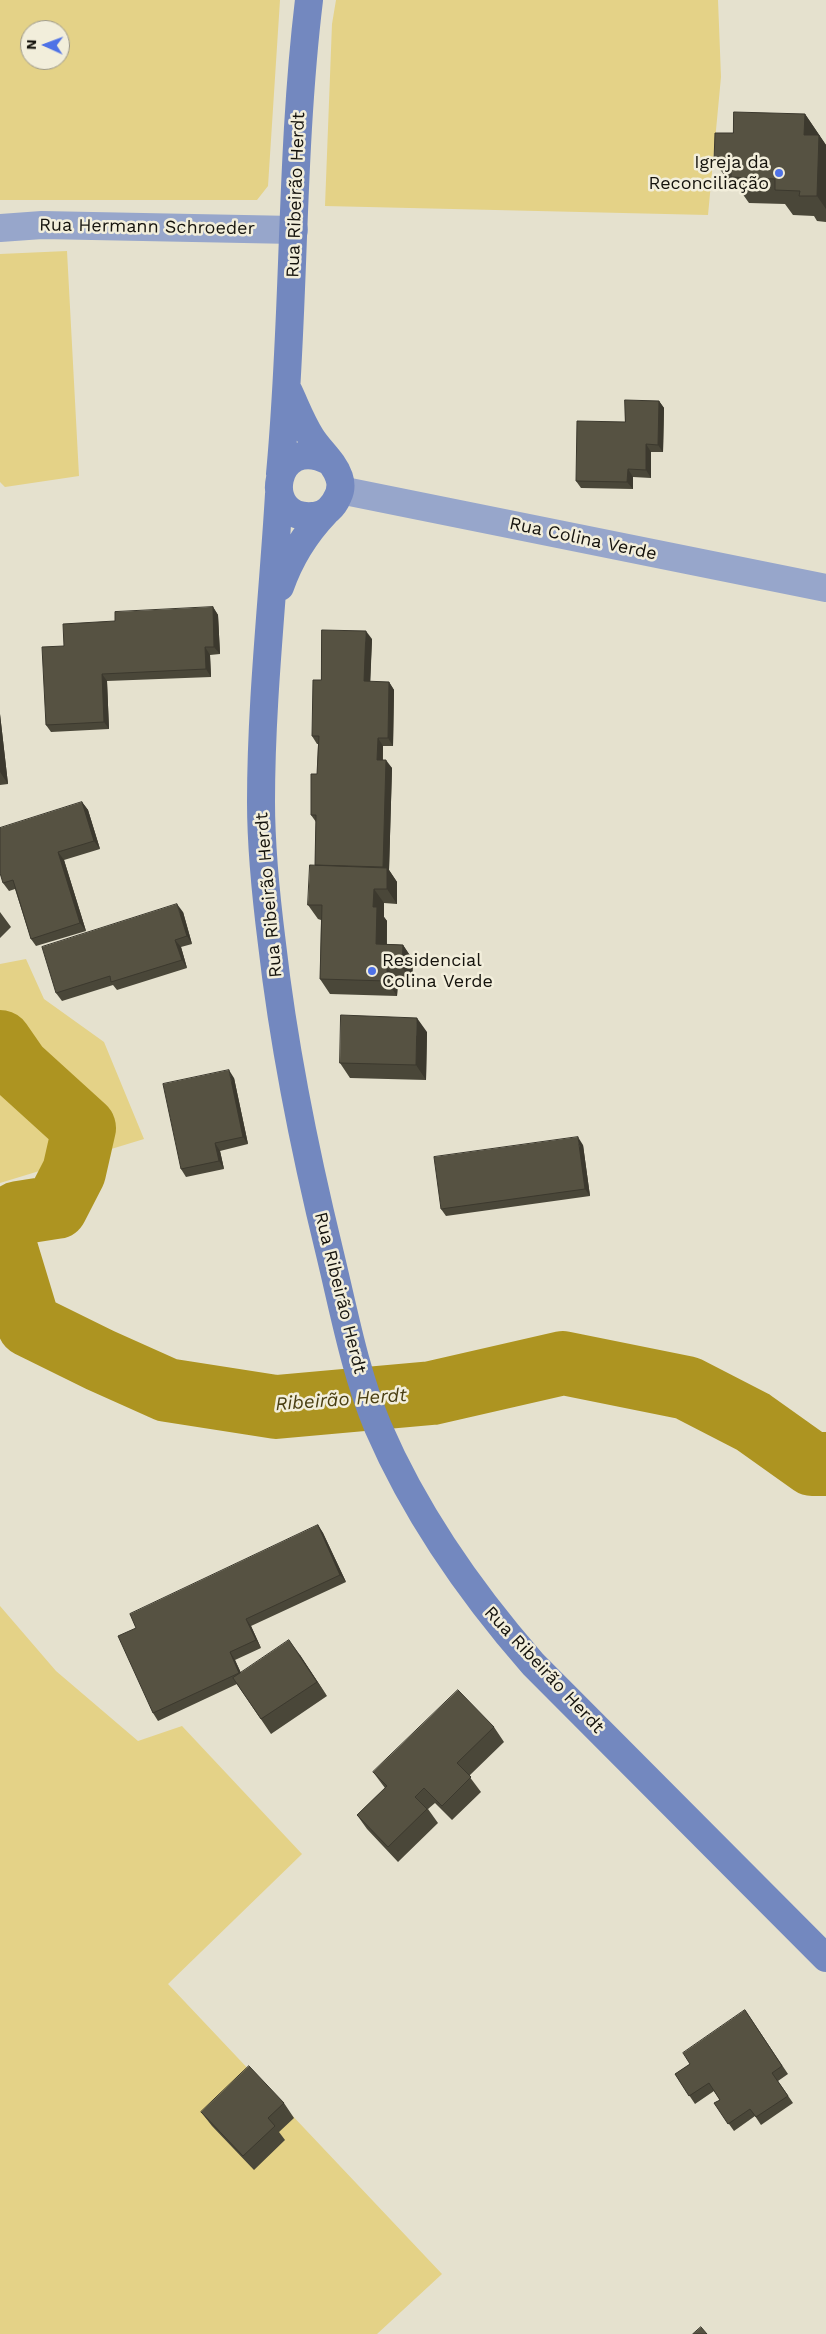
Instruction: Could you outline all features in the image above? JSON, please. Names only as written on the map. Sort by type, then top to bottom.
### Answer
[{"type":"street","name":"Rua Ribeirão Herdt","points":[[309,0],[298,118],[288,391],[263,733],[261,804],[264,884],[277,991],[295,1099],[318,1205],[360,1373],[378,1426],[413,1497],[448,1556],[494,1620],[533,1664],[826,1958]]},
{"type":"street","name":"Rua Hermann Schroeder","points":[[0,228],[42,225],[294,230]]},
{"type":"street","name":"Rua Ribeirão Herdt","points":[[288,391],[311,438],[328,461]]},
{"type":"street","points":[[311,454],[328,461],[340,478],[333,501],[317,516],[298,515],[289,510],[280,484],[292,459],[311,454]]},
{"type":"street","name":"Rua Ribeirão Herdt","points":[[272,612],[294,554],[333,501]]},
{"type":"street","name":"Rua Colina Verde","points":[[333,501],[826,588]]},
{"type":"shaded area","points":[[0,0],[280,0],[268,186],[257,200],[0,200]]},
{"type":"shaded area","points":[[336,0],[718,0],[721,77],[708,215],[325,206],[332,24]]},
{"type":"shaded area","points":[[67,251],[79,476],[5,487],[0,482],[0,254]]},
{"type":"shaded area","points":[[26,959],[44,999],[104,1042],[144,1139],[0,1183],[0,964]]},
{"type":"shaded area","points":[[0,1606],[56,1671],[138,1741],[182,1726],[302,1854],[168,1984],[442,2274],[377,2334],[0,2334]]},
{"type":"building","points":[[734,112],[805,114],[804,135],[819,135],[817,196],[799,196],[800,191],[775,190],[775,179],[731,177],[731,161],[714,161],[715,133],[733,133]]},
{"type":"building","points":[[625,400],[659,401],[658,445],[646,444],[646,470],[628,469],[627,482],[576,481],[577,421],[625,422]]},
{"type":"building","points":[[213,607],[214,647],[205,647],[206,669],[102,674],[104,722],[46,725],[42,647],[64,646],[63,624],[115,621],[115,612]]},
{"type":"building","points":[[322,630],[366,631],[364,681],[389,682],[388,738],[378,738],[377,760],[386,760],[383,867],[315,865],[316,815],[311,815],[311,774],[317,774],[319,736],[312,736],[313,680],[321,680]]},
{"type":"building","points":[[82,802],[94,841],[58,852],[80,923],[31,939],[13,880],[3,883],[0,873],[0,828]]},
{"type":"building","points":[[310,865],[387,868],[387,889],[374,889],[373,907],[377,907],[376,944],[403,945],[402,967],[387,967],[387,981],[320,979],[322,905],[308,905]]},
{"type":"building","points":[[177,904],[187,936],[175,940],[182,960],[111,982],[110,976],[56,993],[42,947]]},
{"type":"building","points":[[341,1015],[417,1018],[416,1065],[340,1063]]},
{"type":"building","points":[[229,1070],[243,1137],[215,1143],[219,1161],[181,1169],[163,1084]]},
{"type":"building","points":[[578,1137],[585,1189],[441,1209],[434,1157]]},
{"type":"building","points":[[318,1525],[340,1575],[246,1619],[256,1640],[230,1652],[239,1673],[153,1713],[118,1636],[136,1628],[130,1614]]},
{"type":"building","points":[[289,1640],[317,1682],[261,1719],[233,1678]]},
{"type":"building","points":[[458,1690],[494,1727],[457,1763],[471,1777],[442,1806],[424,1788],[415,1797],[427,1809],[388,1847],[357,1815],[387,1786],[373,1772]]},
{"type":"building","points":[[745,2010],[782,2066],[772,2073],[788,2096],[756,2117],[750,2109],[728,2124],[714,2103],[720,2100],[709,2083],[689,2096],[675,2074],[690,2064],[683,2053]]},
{"type":"building","points":[[249,2066],[284,2103],[268,2118],[275,2126],[243,2156],[201,2112]]},
{"type":"building","points":[[701,2327],[707,2334],[693,2334]]},
{"type":"waterway","name":"Ribeirão Herdt","points":[[0,1042],[18,1068],[84,1128],[74,1172],[56,1207],[18,1213],[2,1236],[29,1325],[167,1390],[276,1407],[432,1393],[563,1363],[687,1388],[753,1422],[812,1464],[826,1464]]},
{"type":"place","name":"Igreja da Reconciliação","points":[[779,173]]},
{"type":"place","name":"Residencial Colina Verde","points":[[372,971]]}]
